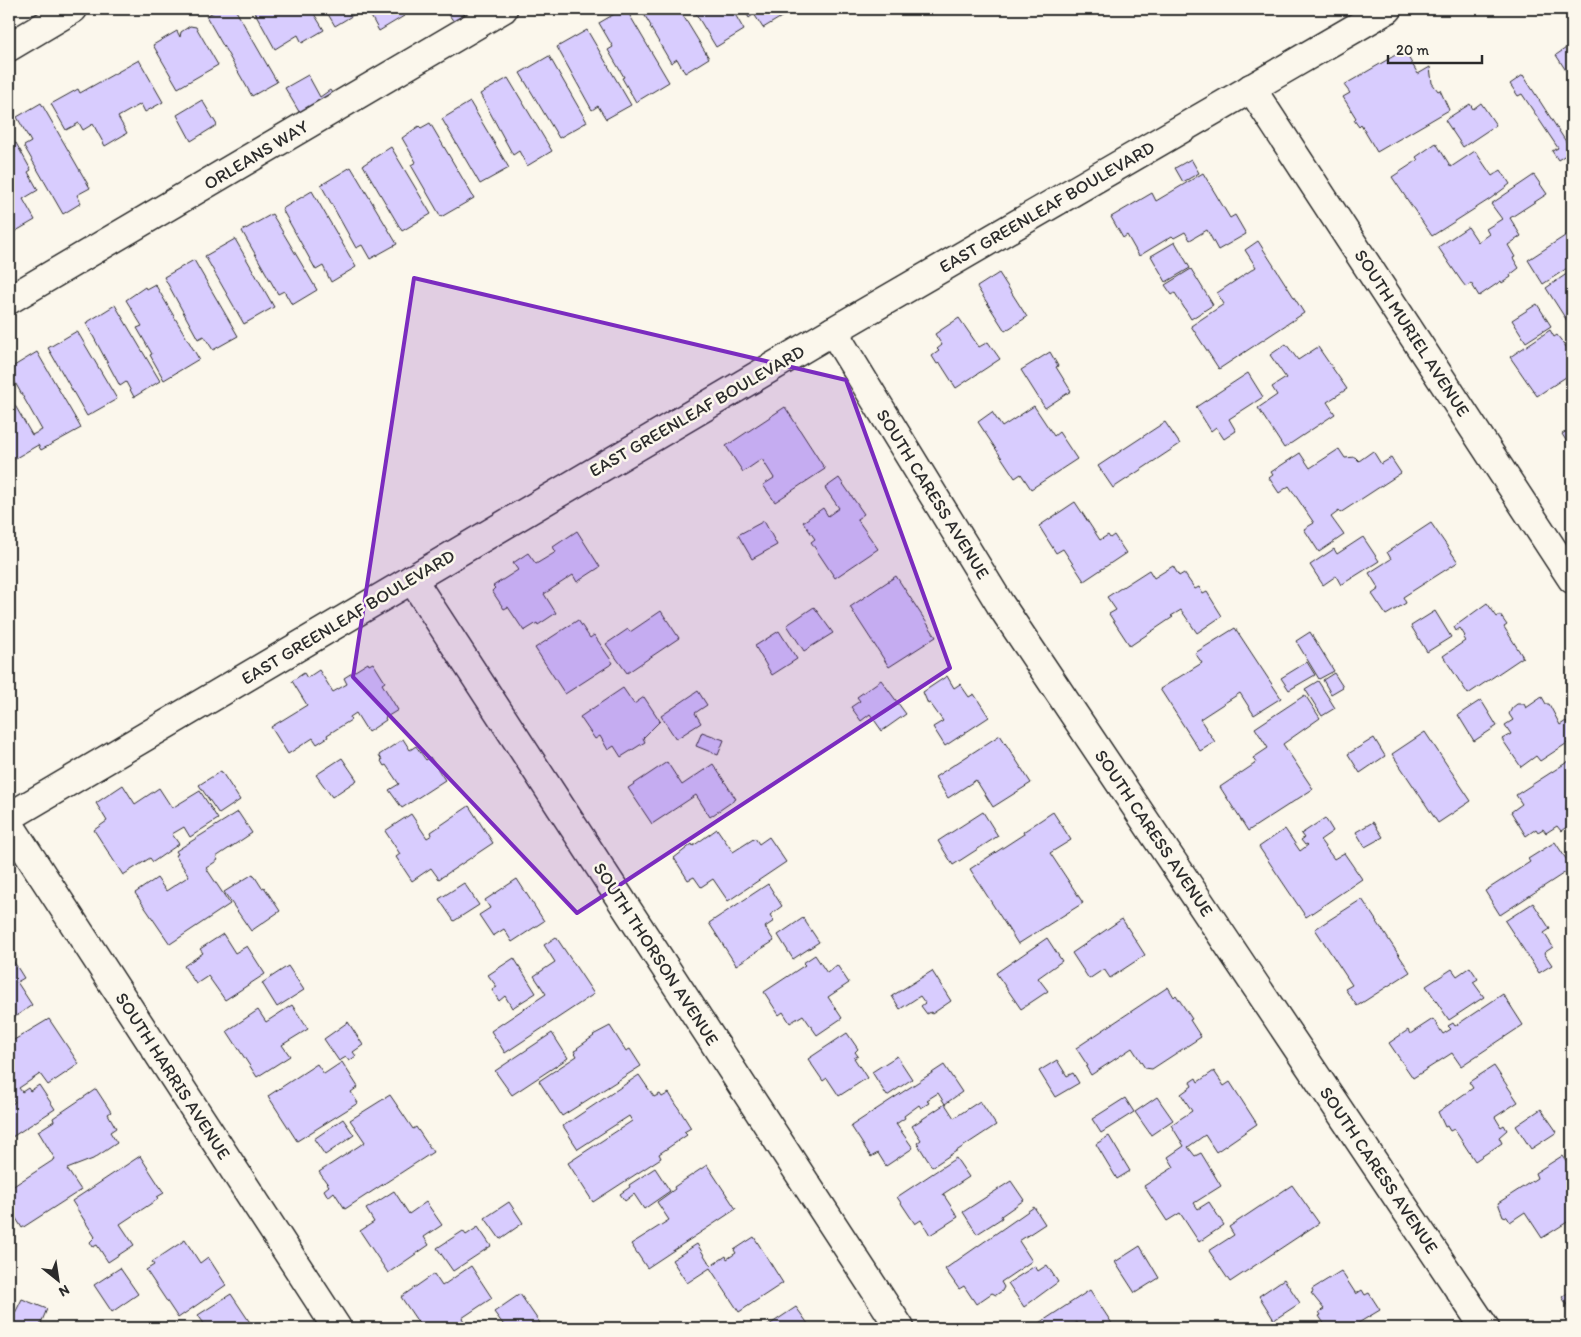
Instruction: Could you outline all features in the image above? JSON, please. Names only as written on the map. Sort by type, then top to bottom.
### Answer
[{"type":"street","points":[[9,47],[73,9]]},
{"type":"street","name":"ORLEANS WAY","points":[[9,300],[503,9]]},
{"type":"street","name":"EAST GREENLEAF BOULEVARD","points":[[9,817],[833,331],[1388,9]]},
{"type":"street","name":"SOUTH MURIEL AVENUE","points":[[1251,88],[1572,579]]},
{"type":"street","name":"SOUTH CARESS AVENUE","points":[[833,331],[1000,604],[1485,1328]]},
{"type":"street","name":"SOUTH THORSON AVENUE","points":[[412,579],[900,1328]]},
{"type":"street","name":"SOUTH HARRIS AVENUE","points":[[9,824],[338,1328]]},
{"type":"highlighted area","points":[[414,278],[846,380],[950,668],[577,913],[353,677]]},
{"type":"building","points":[[219,9],[235,9],[277,82],[252,96],[206,16]]},
{"type":"building","points":[[253,9],[311,9],[324,30],[302,43],[298,35],[275,49]]},
{"type":"building","points":[[325,9],[358,9],[360,11],[335,26]]},
{"type":"building","points":[[367,9],[400,9],[404,16],[379,31]]},
{"type":"building","points":[[445,9],[476,9],[454,22]]},
{"type":"building","points":[[626,9],[669,82],[636,102],[608,50],[613,47],[599,23]]},
{"type":"building","points":[[641,9],[679,9],[709,58],[685,73],[677,59],[671,63]]},
{"type":"building","points":[[693,9],[732,9],[744,30],[716,47]]},
{"type":"building","points":[[744,9],[785,9],[788,13],[763,28],[754,14],[749,18]]},
{"type":"building","points":[[190,26],[196,27],[218,65],[178,88],[153,45],[177,31],[180,37],[181,32]]},
{"type":"building","points":[[587,30],[631,105],[606,119],[598,106],[592,110],[557,47]]},
{"type":"building","points":[[1572,44],[1572,80],[1556,55]]},
{"type":"building","points":[[1404,50],[1418,74],[1430,67],[1432,83],[1438,91],[1440,90],[1449,110],[1377,152],[1361,125],[1359,127],[1354,120],[1356,118],[1343,97],[1350,93],[1344,85]]},
{"type":"building","points":[[549,56],[587,122],[559,138],[520,73]]},
{"type":"building","points":[[139,60],[163,102],[145,112],[141,104],[118,117],[127,133],[105,146],[93,124],[83,130],[79,123],[66,130],[51,104],[78,89],[80,93]]},
{"type":"building","points":[[308,75],[320,97],[330,90],[334,96],[301,115],[285,88]]},
{"type":"building","points":[[1523,75],[1572,151],[1558,160],[1552,151],[1558,148],[1522,94],[1518,96],[1510,84]]},
{"type":"building","points":[[508,78],[552,151],[527,166],[519,151],[513,155],[480,94]]},
{"type":"building","points":[[202,100],[217,125],[191,141],[177,115]]},
{"type":"building","points":[[470,102],[509,168],[480,184],[442,119]]},
{"type":"building","points":[[41,103],[90,188],[77,195],[81,203],[63,214],[24,146],[31,142],[17,117]]},
{"type":"building","points":[[1481,103],[1496,125],[1463,147],[1445,120],[1470,104],[1473,109]]},
{"type":"building","points":[[430,123],[474,198],[441,217],[411,165],[416,162],[402,138],[419,126],[421,128]]},
{"type":"building","points":[[9,136],[14,144],[16,143],[31,170],[28,172],[38,190],[23,199],[35,220],[9,235]]},
{"type":"building","points":[[1436,143],[1451,167],[1475,151],[1492,176],[1501,170],[1510,184],[1432,236],[1392,177],[1418,160],[1416,157]]},
{"type":"building","points":[[391,147],[431,214],[402,231],[363,165]]},
{"type":"building","points":[[1191,159],[1199,173],[1183,182],[1175,168]]},
{"type":"building","points":[[351,167],[397,244],[370,259],[362,245],[356,248],[321,185]]},
{"type":"building","points":[[1203,173],[1230,218],[1235,215],[1246,234],[1218,250],[1207,230],[1190,240],[1185,232],[1174,238],[1172,236],[1139,256],[1127,235],[1123,238],[1111,217],[1152,193],[1156,201]]},
{"type":"building","points":[[1534,175],[1547,194],[1510,218],[1521,236],[1508,245],[1519,268],[1510,275],[1511,277],[1502,283],[1501,281],[1479,296],[1471,283],[1466,287],[1438,247],[1468,227],[1478,242],[1489,234],[1486,229],[1502,219],[1491,204]]},
{"type":"building","points":[[312,191],[356,267],[331,282],[323,266],[316,270],[282,209]]},
{"type":"building","points":[[272,214],[317,290],[292,305],[284,291],[278,294],[242,231]]},
{"type":"building","points":[[1568,234],[1572,240],[1572,265],[1543,284],[1528,260]]},
{"type":"building","points":[[235,239],[274,307],[244,324],[205,256]]},
{"type":"building","points":[[1258,241],[1304,313],[1219,369],[1191,326],[1224,304],[1217,293],[1256,267],[1245,250]]},
{"type":"building","points":[[1175,242],[1190,268],[1166,282],[1151,256]]},
{"type":"building","points":[[194,260],[238,336],[213,350],[204,336],[198,339],[164,277]]},
{"type":"building","points":[[1191,269],[1213,305],[1191,319],[1175,293],[1172,295],[1165,285]]},
{"type":"building","points":[[1571,271],[1572,326],[1571,327],[1546,288]]},
{"type":"building","points":[[999,273],[1027,317],[1005,331],[977,287]]},
{"type":"building","points":[[155,284],[199,359],[164,380],[137,328],[142,326],[126,300],[145,287],[146,289]]},
{"type":"building","points":[[1537,304],[1551,326],[1526,342],[1512,320]]},
{"type":"building","points":[[115,305],[160,381],[134,397],[126,382],[120,386],[86,323]]},
{"type":"building","points":[[959,318],[979,347],[988,342],[1000,359],[956,388],[940,363],[937,364],[932,356],[939,351],[937,349],[942,345],[935,334]]},
{"type":"building","points":[[1550,330],[1554,337],[1557,335],[1570,352],[1566,355],[1572,363],[1572,373],[1537,396],[1510,357]]},
{"type":"building","points":[[77,331],[117,399],[87,416],[48,348]]},
{"type":"building","points":[[1286,344],[1298,360],[1318,347],[1347,389],[1327,402],[1335,414],[1284,448],[1258,408],[1277,395],[1272,387],[1286,378],[1270,355]]},
{"type":"building","points":[[37,352],[81,428],[41,450],[38,445],[9,462],[9,395],[32,435],[42,430],[9,372],[9,369]]},
{"type":"building","points":[[1050,352],[1058,366],[1056,367],[1071,391],[1045,408],[1021,370]]},
{"type":"building","points":[[1248,373],[1263,397],[1229,419],[1236,431],[1224,439],[1216,427],[1211,431],[1196,407]]},
{"type":"building","points":[[1034,406],[1054,436],[1059,432],[1077,459],[1031,489],[1021,474],[1015,478],[978,422],[992,412],[1002,427]]},
{"type":"building","points":[[785,407],[825,469],[775,502],[763,485],[774,478],[762,459],[743,472],[726,446]]},
{"type":"building","points":[[1165,422],[1180,444],[1113,488],[1098,466]]},
{"type":"building","points":[[1572,428],[1572,450],[1562,434]]},
{"type":"building","points":[[1339,449],[1345,458],[1355,457],[1359,461],[1373,451],[1381,464],[1391,458],[1401,473],[1331,517],[1344,535],[1319,552],[1304,529],[1314,523],[1289,486],[1279,493],[1269,478],[1273,475],[1271,472],[1300,453],[1310,468]]},
{"type":"building","points":[[839,478],[864,514],[857,519],[878,549],[835,578],[811,542],[815,539],[803,522],[823,508],[828,516],[839,508],[825,488]]},
{"type":"building","points":[[1075,502],[1100,540],[1108,535],[1110,538],[1114,535],[1126,553],[1084,581],[1063,549],[1056,553],[1039,526]]},
{"type":"building","points":[[764,521],[777,545],[752,559],[738,535]]},
{"type":"building","points":[[1431,523],[1458,562],[1403,597],[1406,603],[1386,615],[1372,594],[1379,589],[1369,573],[1391,559],[1387,552]]},
{"type":"building","points":[[577,531],[600,567],[577,582],[573,575],[544,594],[556,613],[538,625],[537,623],[524,631],[508,607],[504,609],[492,591],[495,588],[493,586],[518,570],[513,563],[528,553],[536,564],[556,552],[553,547]]},
{"type":"building","points":[[1363,537],[1379,561],[1341,585],[1336,576],[1323,585],[1310,565],[1334,549],[1337,554]]},
{"type":"building","points":[[1173,566],[1179,576],[1184,573],[1195,589],[1199,587],[1203,594],[1207,592],[1222,616],[1197,633],[1181,610],[1130,646],[1109,614],[1116,610],[1107,597],[1149,570],[1154,578]]},
{"type":"building","points":[[896,576],[936,637],[889,667],[850,607]]},
{"type":"building","points":[[1487,603],[1497,617],[1500,615],[1507,625],[1504,627],[1523,657],[1468,694],[1443,656],[1465,641],[1463,638],[1465,636],[1460,628],[1456,631],[1454,627]]},
{"type":"building","points":[[814,607],[833,633],[804,651],[787,625]]},
{"type":"building","points":[[661,611],[679,638],[627,673],[606,644],[628,629],[630,632]]},
{"type":"building","points":[[1435,611],[1451,637],[1427,652],[1411,626]]},
{"type":"building","points":[[578,620],[590,638],[594,635],[613,663],[565,694],[535,648]]},
{"type":"building","points":[[1235,628],[1281,698],[1254,715],[1240,693],[1200,719],[1215,742],[1200,751],[1160,689],[1202,663],[1195,653]]},
{"type":"building","points":[[779,631],[797,659],[772,675],[755,646]]},
{"type":"building","points":[[1310,632],[1334,671],[1319,679],[1296,641]]},
{"type":"building","points":[[1307,662],[1315,675],[1289,690],[1281,678]]},
{"type":"building","points":[[368,663],[369,665],[373,663],[385,682],[382,684],[398,710],[368,732],[356,713],[350,717],[351,720],[327,735],[328,737],[317,744],[313,738],[288,754],[271,727],[307,705],[292,681],[304,673],[307,678],[319,670],[333,692],[347,684],[344,678]]},
{"type":"building","points":[[1334,673],[1343,687],[1331,694],[1323,680]]},
{"type":"building","points":[[947,676],[954,688],[960,684],[969,697],[974,694],[989,717],[945,746],[933,727],[943,721],[930,703],[928,704],[923,692]]},
{"type":"building","points":[[881,680],[906,714],[882,731],[870,714],[861,721],[851,707],[860,701],[857,697]]},
{"type":"building","points":[[1318,681],[1335,708],[1322,716],[1305,689]]},
{"type":"building","points":[[623,688],[634,704],[644,697],[660,721],[643,738],[645,742],[621,757],[614,746],[608,750],[600,736],[595,739],[580,717]]},
{"type":"building","points":[[698,691],[707,705],[695,713],[701,723],[676,739],[661,716]]},
{"type":"building","points":[[1305,695],[1320,718],[1283,744],[1313,789],[1248,831],[1220,787],[1256,763],[1253,758],[1268,748],[1255,728]]},
{"type":"building","points":[[1542,697],[1546,704],[1549,704],[1560,725],[1566,721],[1572,730],[1572,740],[1540,761],[1536,756],[1521,767],[1502,739],[1511,734],[1505,725],[1513,720],[1509,714],[1517,704],[1524,704],[1526,708]]},
{"type":"building","points":[[1481,700],[1497,726],[1474,741],[1458,715]]},
{"type":"building","points":[[702,732],[724,740],[718,755],[696,746]]},
{"type":"building","points":[[1425,732],[1471,801],[1438,823],[1392,754]]},
{"type":"building","points":[[1000,735],[1031,783],[993,807],[976,780],[948,798],[935,777]]},
{"type":"building","points":[[1374,738],[1385,756],[1360,773],[1348,754]]},
{"type":"building","points":[[403,739],[410,750],[416,746],[426,760],[430,757],[445,780],[402,808],[389,790],[399,784],[386,765],[384,766],[379,755]]},
{"type":"building","points":[[342,758],[357,780],[332,797],[316,775]]},
{"type":"building","points":[[1572,759],[1572,823],[1561,831],[1557,826],[1546,833],[1543,829],[1538,832],[1536,829],[1526,836],[1511,812],[1522,804],[1516,795]]},
{"type":"building","points":[[667,762],[682,785],[713,764],[736,799],[710,817],[696,795],[652,824],[628,788]]},
{"type":"building","points":[[221,771],[240,800],[219,814],[199,785]]},
{"type":"building","points":[[123,785],[135,804],[159,788],[172,808],[200,791],[218,819],[190,837],[184,827],[172,834],[179,844],[153,862],[150,858],[123,875],[94,830],[107,821],[96,803]]},
{"type":"building","points":[[469,806],[493,843],[439,879],[431,868],[412,881],[396,857],[400,854],[385,831],[411,814],[427,838],[432,835],[431,832]]},
{"type":"building","points":[[238,812],[252,833],[216,857],[218,860],[206,868],[230,904],[170,944],[135,893],[157,878],[166,891],[189,876],[175,855],[178,854],[176,851]]},
{"type":"building","points":[[983,812],[998,836],[953,865],[938,841]]},
{"type":"building","points":[[1053,812],[1071,840],[1050,853],[1083,903],[1018,944],[970,869],[1024,834],[1023,832]]},
{"type":"building","points":[[1325,818],[1333,831],[1320,840],[1334,859],[1344,853],[1362,879],[1306,917],[1259,847],[1285,829],[1300,851],[1308,845],[1305,845],[1301,840],[1304,838],[1301,834]]},
{"type":"building","points":[[1373,822],[1383,837],[1365,847],[1356,832]]},
{"type":"building","points":[[717,829],[733,852],[755,838],[759,844],[769,837],[786,862],[728,901],[713,879],[701,887],[694,877],[688,880],[674,858],[692,844],[693,846]]},
{"type":"building","points":[[1555,842],[1572,868],[1500,915],[1485,891],[1530,862],[1528,859]]},
{"type":"building","points":[[253,874],[280,911],[251,931],[224,892]]},
{"type":"building","points":[[517,879],[544,921],[512,942],[504,929],[493,936],[479,915],[490,908],[485,900]]},
{"type":"building","points":[[464,883],[479,905],[454,921],[439,899]]},
{"type":"building","points":[[768,884],[782,906],[770,915],[774,921],[765,927],[774,941],[736,965],[709,923]]},
{"type":"building","points":[[1362,899],[1410,972],[1357,1006],[1345,989],[1352,985],[1315,929]]},
{"type":"building","points":[[1533,903],[1550,929],[1544,933],[1553,947],[1544,953],[1552,965],[1539,973],[1505,921]]},
{"type":"building","points":[[803,918],[819,942],[793,959],[778,935]]},
{"type":"building","points":[[1122,919],[1145,955],[1110,978],[1104,969],[1089,979],[1072,953]]},
{"type":"building","points":[[223,934],[235,953],[247,946],[265,974],[225,1000],[208,976],[196,984],[184,966],[203,953],[200,949]]},
{"type":"building","points":[[556,937],[594,994],[505,1053],[491,1031],[546,994],[534,976],[555,962],[544,945]]},
{"type":"building","points":[[1047,938],[1062,961],[1038,978],[1048,991],[1021,1009],[996,973]]},
{"type":"building","points":[[9,954],[24,978],[17,982],[32,1005],[9,1021]]},
{"type":"building","points":[[815,955],[827,973],[837,965],[849,983],[828,997],[842,1018],[817,1035],[803,1015],[790,1023],[783,1012],[779,1015],[764,992],[805,965],[803,963]]},
{"type":"building","points":[[514,958],[536,993],[512,1008],[505,996],[499,1001],[492,990],[497,987],[488,975]]},
{"type":"building","points":[[288,966],[304,990],[277,1007],[262,983]]},
{"type":"building","points":[[1470,967],[1478,979],[1473,982],[1484,997],[1449,1020],[1426,986],[1452,969],[1457,976]]},
{"type":"building","points":[[932,971],[951,1001],[932,1014],[931,1012],[927,1014],[921,1006],[925,1003],[920,996],[900,1009],[892,996]]},
{"type":"building","points":[[1168,987],[1174,997],[1176,995],[1192,1019],[1190,1020],[1201,1037],[1152,1069],[1145,1068],[1132,1048],[1091,1075],[1086,1067],[1088,1066],[1076,1048]]},
{"type":"building","points":[[1503,994],[1523,1025],[1461,1066],[1452,1053],[1413,1078],[1389,1043],[1408,1030],[1410,1034],[1433,1019],[1443,1034],[1451,1029],[1448,1026],[1453,1023],[1455,1026]]},
{"type":"building","points":[[292,1005],[308,1029],[282,1045],[290,1056],[257,1077],[227,1031],[258,1010],[266,1022]]},
{"type":"building","points":[[49,1019],[79,1064],[48,1085],[40,1074],[19,1088],[22,1092],[28,1088],[30,1091],[39,1085],[55,1109],[9,1139],[9,1106],[15,1102],[9,1094],[9,1043]]},
{"type":"building","points":[[348,1022],[363,1045],[353,1052],[356,1056],[349,1061],[346,1057],[339,1061],[324,1039]]},
{"type":"building","points":[[610,1026],[626,1051],[630,1049],[641,1066],[562,1116],[539,1081],[577,1056],[574,1051],[577,1048],[593,1035]]},
{"type":"building","points":[[552,1033],[568,1058],[512,1095],[495,1071]]},
{"type":"building","points":[[847,1033],[858,1049],[855,1052],[858,1056],[854,1058],[867,1078],[839,1096],[827,1078],[823,1081],[808,1059]]},
{"type":"building","points":[[897,1056],[912,1079],[887,1096],[872,1072]]},
{"type":"building","points":[[1057,1060],[1067,1076],[1073,1073],[1079,1083],[1055,1097],[1039,1071]]},
{"type":"building","points":[[342,1062],[358,1087],[351,1092],[358,1103],[297,1141],[268,1096],[317,1064],[324,1074]]},
{"type":"building","points":[[944,1065],[962,1092],[945,1104],[938,1093],[927,1100],[929,1103],[921,1108],[919,1105],[896,1124],[913,1148],[886,1166],[878,1153],[871,1157],[851,1126]]},
{"type":"building","points":[[1494,1066],[1518,1102],[1495,1117],[1501,1127],[1504,1125],[1507,1130],[1499,1137],[1502,1143],[1475,1161],[1454,1129],[1450,1131],[1447,1126],[1445,1127],[1438,1112],[1473,1088],[1469,1082]]},
{"type":"building","points":[[1214,1071],[1224,1086],[1230,1082],[1257,1124],[1216,1152],[1205,1135],[1188,1147],[1195,1156],[1201,1153],[1221,1186],[1194,1203],[1198,1209],[1209,1202],[1224,1225],[1199,1242],[1180,1213],[1167,1221],[1144,1186],[1174,1167],[1168,1157],[1184,1146],[1171,1125],[1192,1111],[1181,1094],[1192,1086],[1190,1082],[1196,1078],[1198,1082]]},
{"type":"building","points":[[639,1075],[654,1097],[660,1094],[662,1097],[669,1093],[691,1128],[684,1132],[687,1135],[659,1154],[661,1158],[593,1202],[568,1163],[632,1121],[629,1116],[578,1149],[563,1126]]},
{"type":"building","points":[[96,1089],[111,1112],[108,1114],[116,1128],[110,1132],[117,1143],[93,1159],[67,1169],[81,1190],[22,1228],[9,1207],[9,1189],[55,1159],[38,1131],[54,1121],[53,1118]]},
{"type":"building","points":[[390,1095],[413,1129],[416,1127],[433,1152],[345,1209],[334,1192],[328,1197],[324,1190],[329,1186],[319,1172],[365,1142],[350,1120]]},
{"type":"building","points":[[1157,1097],[1173,1120],[1151,1135],[1135,1112]]},
{"type":"building","points":[[1125,1098],[1134,1112],[1101,1133],[1092,1119]]},
{"type":"building","points":[[980,1101],[996,1125],[932,1167],[917,1143],[921,1140],[912,1126],[945,1104],[954,1118]]},
{"type":"building","points":[[1541,1109],[1557,1132],[1531,1149],[1516,1126]]},
{"type":"building","points":[[343,1119],[354,1135],[325,1155],[314,1139]]},
{"type":"building","points":[[1109,1136],[1130,1171],[1117,1179],[1096,1144]]},
{"type":"building","points":[[140,1156],[164,1193],[120,1224],[134,1245],[108,1262],[97,1245],[93,1247],[90,1242],[95,1237],[72,1201]]},
{"type":"building","points":[[1562,1156],[1572,1170],[1572,1219],[1542,1238],[1525,1212],[1510,1222],[1507,1217],[1503,1216],[1498,1203],[1537,1178],[1535,1173]]},
{"type":"building","points":[[956,1158],[969,1177],[943,1194],[958,1217],[930,1235],[921,1220],[915,1224],[897,1197]]},
{"type":"building","points":[[707,1165],[736,1209],[647,1268],[631,1244],[669,1220],[657,1202],[675,1189],[674,1187]]},
{"type":"building","points":[[655,1168],[670,1191],[644,1209],[634,1194],[625,1201],[620,1194],[630,1187],[629,1185]]},
{"type":"building","points":[[1011,1181],[1024,1200],[1001,1216],[1002,1218],[977,1234],[963,1212]]},
{"type":"building","points":[[1292,1185],[1319,1223],[1230,1282],[1209,1251],[1234,1235],[1229,1227]]},
{"type":"building","points":[[394,1191],[409,1214],[426,1202],[442,1225],[424,1237],[429,1245],[388,1273],[360,1231],[374,1222],[366,1209]]},
{"type":"building","points":[[509,1202],[523,1223],[500,1239],[485,1218]]},
{"type":"building","points":[[1034,1207],[1045,1224],[1019,1241],[1032,1261],[1001,1282],[1004,1287],[1002,1291],[996,1295],[992,1293],[976,1304],[964,1286],[959,1289],[945,1269]]},
{"type":"building","points":[[478,1227],[491,1246],[453,1271],[437,1248],[463,1231],[466,1235]]},
{"type":"building","points":[[754,1237],[783,1283],[739,1312],[710,1268],[687,1283],[672,1260],[697,1244],[711,1266],[726,1256],[727,1259],[736,1253],[734,1250]]},
{"type":"building","points":[[185,1240],[200,1263],[208,1257],[226,1285],[178,1318],[146,1270],[154,1265],[152,1262]]},
{"type":"building","points":[[1140,1246],[1159,1278],[1135,1293],[1115,1262]]},
{"type":"building","points":[[1047,1265],[1058,1282],[1024,1307],[1008,1283],[1035,1266],[1038,1271]]},
{"type":"building","points":[[471,1266],[492,1298],[462,1318],[464,1321],[453,1328],[422,1328],[401,1297],[434,1274],[442,1286]]},
{"type":"building","points":[[120,1268],[138,1294],[112,1312],[94,1285]]},
{"type":"building","points":[[1341,1271],[1356,1294],[1362,1290],[1365,1295],[1369,1293],[1380,1310],[1350,1328],[1327,1328],[1319,1316],[1321,1315],[1319,1312],[1324,1309],[1311,1293],[1313,1292],[1312,1289]]},
{"type":"building","points":[[1284,1279],[1300,1303],[1274,1320],[1259,1296]]},
{"type":"building","points":[[1090,1290],[1115,1328],[1081,1328],[1077,1322],[1073,1325],[1076,1328],[1032,1328]]},
{"type":"building","points":[[1572,1290],[1572,1313],[1562,1297]]},
{"type":"building","points":[[231,1294],[253,1327],[260,1322],[264,1328],[207,1328],[198,1315]]},
{"type":"building","points":[[520,1294],[542,1326],[538,1328],[506,1328],[494,1312]]},
{"type":"building","points":[[22,1299],[47,1309],[39,1328],[9,1328],[9,1310],[15,1313]]},
{"type":"building","points":[[796,1307],[811,1328],[766,1327]]}]
